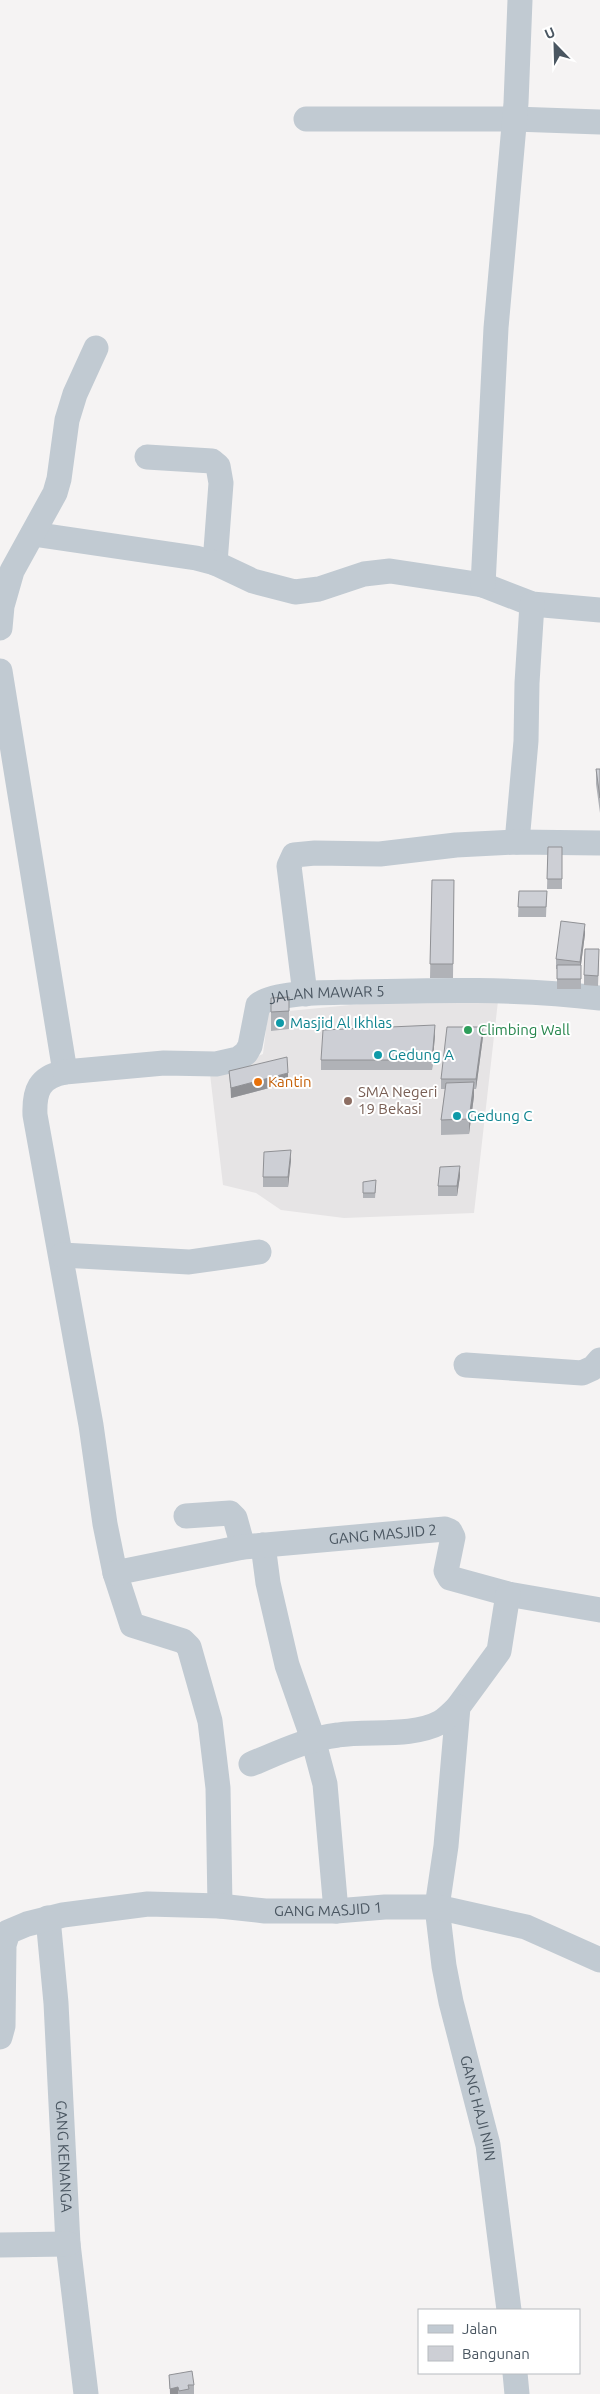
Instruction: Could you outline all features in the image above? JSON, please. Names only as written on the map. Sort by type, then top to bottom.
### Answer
[{"type":"street","points":[[482,585],[496,328],[514,119],[520,0]]},
{"type":"street","points":[[306,119],[514,119],[600,122]]},
{"type":"street","points":[[0,628],[2,606],[12,571],[54,494],[60,479],[67,420],[75,394],[96,348]]},
{"type":"street","points":[[147,457],[212,461],[218,466],[221,483],[215,563]]},
{"type":"street","points":[[33,534],[166,552],[215,563],[253,581],[295,592],[319,589],[364,574],[390,571],[482,585],[532,604],[600,610]]},
{"type":"street","points":[[517,842],[526,741],[527,683],[532,604]]},
{"type":"street","points":[[0,671],[65,1072],[51,1075],[40,1085],[34,1099],[91,1425],[105,1524],[115,1573],[132,1625],[183,1641],[189,1647],[210,1721],[218,1788],[220,1906]]},
{"type":"street","points":[[305,994],[289,866],[294,855],[315,852],[380,854],[456,845],[517,842],[600,842]]},
{"type":"street","name":"JALAN MAWAR 5","points":[[65,1072],[164,1063],[216,1064],[238,1059],[246,1053],[250,1046],[258,1005],[269,999],[305,994],[459,989],[557,993],[600,998]]},
{"type":"street","points":[[62,1255],[189,1262],[259,1252]]},
{"type":"street","points":[[466,1365],[582,1373],[594,1368],[600,1360]]},
{"type":"street","points":[[186,1516],[230,1514],[236,1518],[253,1546],[268,1583],[287,1665],[313,1740],[325,1784],[336,1911]]},
{"type":"street","name":"GANG MASJID 2","points":[[115,1573],[253,1546],[445,1529],[450,1531],[453,1537],[446,1571],[450,1578],[508,1594],[600,1610]]},
{"type":"street","points":[[251,1764],[313,1740],[340,1734],[406,1731],[441,1722],[458,1707],[499,1651],[508,1594]]},
{"type":"street","name":"GANG HAJI NIIN","points":[[458,1707],[446,1846],[437,1907],[444,1966],[451,2002],[488,2146],[509,2309]]},
{"type":"street","name":"GANG MASJID 1","points":[[0,2037],[4,2026],[4,1946],[6,1936],[12,1929],[48,1918],[148,1904],[220,1906],[265,1911],[336,1911],[385,1907],[437,1907],[526,1927],[600,1960]]},
{"type":"street","name":"GANG KENANGA","points":[[48,1918],[56,2003],[68,2244],[86,2394]]},
{"type":"street","points":[[0,2245],[68,2244]]},
{"type":"street","points":[[515,2374],[517,2394]]},
{"type":"shaded area","points":[[412,999],[498,1001],[474,1213],[344,1218],[281,1210],[256,1193],[223,1185],[210,1074],[263,1054],[268,1013]]},
{"type":"building","points":[[596,769],[600,769],[600,798]]},
{"type":"building","points":[[548,847],[562,847],[562,879],[547,879]]},
{"type":"building","points":[[432,880],[454,880],[453,964],[430,964]]},
{"type":"building","points":[[519,891],[547,891],[546,907],[518,907]]},
{"type":"building","points":[[561,921],[585,924],[580,962],[556,959]]},
{"type":"building","points":[[585,949],[599,949],[598,976],[584,975]]},
{"type":"building","points":[[557,965],[581,965],[581,979],[557,979]]},
{"type":"building","points":[[289,997],[289,1011],[271,1012],[271,998]]},
{"type":"building","name":"Gedung A","points":[[435,1025],[432,1060],[321,1060],[323,1030]]},
{"type":"building","points":[[447,1027],[483,1027],[476,1079],[441,1079]]},
{"type":"building","points":[[287,1057],[288,1073],[231,1088],[229,1071]]},
{"type":"building","points":[[474,1082],[469,1119],[441,1120],[446,1083]]},
{"type":"building","points":[[291,1150],[288,1177],[263,1177],[264,1152]]},
{"type":"building","points":[[460,1166],[457,1186],[438,1186],[440,1167]]},
{"type":"building","points":[[376,1180],[375,1193],[363,1193],[363,1182]]},
{"type":"building","points":[[192,2371],[194,2385],[188,2385],[189,2389],[179,2391],[178,2387],[170,2389],[169,2375]]},
{"type":"place","name":"Masjid Al Ikhlas","points":[[280,1023]]},
{"type":"place","name":"Climbing Wall","points":[[468,1030]]},
{"type":"place","name":"Gedung A","points":[[378,1055]]},
{"type":"place","name":"Kantin","points":[[258,1082]]},
{"type":"place","name":"SMA Negeri 19 Bekasi","points":[[348,1101]]},
{"type":"place","name":"Gedung C","points":[[457,1116]]}]
